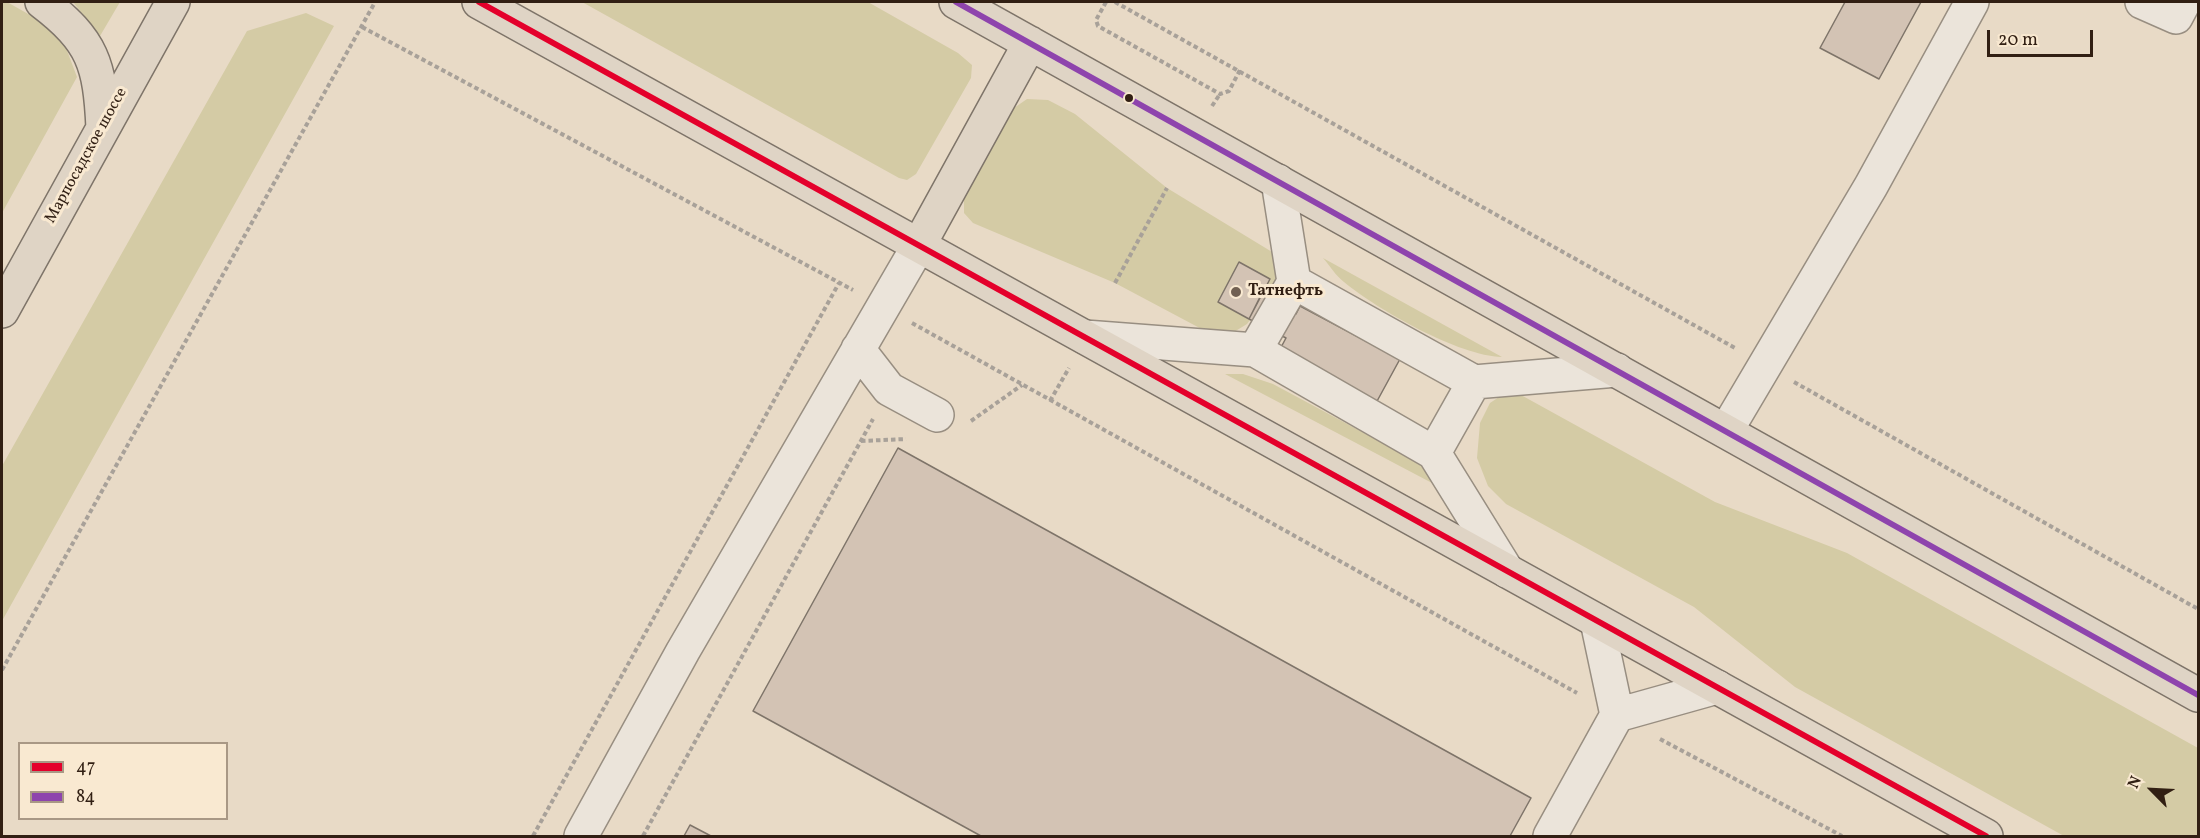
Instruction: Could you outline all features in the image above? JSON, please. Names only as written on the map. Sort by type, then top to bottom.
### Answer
[{"type":"main road","points":[[42,2],[65,20],[84,41],[96,66],[102,91],[103,128]]},
{"type":"main road","name":"Марпосадское шоссе","points":[[2,311],[173,2]]},
{"type":"main road","points":[[479,2],[1986,837]]},
{"type":"main road","points":[[956,2],[2199,695]]},
{"type":"main road","points":[[919,245],[1030,43]]},
{"type":"lane","points":[[1726,431],[1871,186],[1972,2]]},
{"type":"lane","points":[[2142,2],[2176,17],[2184,2]]},
{"type":"lane","points":[[1255,350],[1294,282],[1278,181]]},
{"type":"lane","points":[[580,837],[683,651],[919,245]]},
{"type":"lane","points":[[1294,282],[1474,382],[1617,370]]},
{"type":"lane","points":[[1085,337],[1255,350],[1434,453],[1507,571]]},
{"type":"lane","points":[[858,349],[889,389],[937,415]]},
{"type":"lane","points":[[1434,453],[1474,382]]},
{"type":"lane","points":[[1550,837],[1617,716],[1598,621]]},
{"type":"lane","points":[[1617,716],[1717,687]]},
{"type":"path","points":[[1106,2],[1096,20],[1098,26],[1220,94]]},
{"type":"path","points":[[1115,2],[1736,348]]},
{"type":"path","points":[[2,670],[374,3]]},
{"type":"path","points":[[362,27],[856,292]]},
{"type":"path","points":[[1212,107],[1220,94],[1229,91],[1240,70]]},
{"type":"path","points":[[1115,283],[1167,188]]},
{"type":"path","points":[[533,837],[839,283]]},
{"type":"path","points":[[906,320],[1586,698]]},
{"type":"path","points":[[1050,401],[1070,365]]},
{"type":"path","points":[[1793,381],[2199,609]]},
{"type":"path","points":[[643,837],[889,389]]},
{"type":"path","points":[[1653,735],[1842,837]]},
{"type":"shaded area","points":[[2,2],[7,2],[60,32],[77,77],[2,213]]},
{"type":"shaded area","points":[[73,2],[120,2],[100,36]]},
{"type":"shaded area","points":[[582,2],[868,2],[958,53],[972,65],[971,78],[916,174],[907,180],[899,178]]},
{"type":"shaded area","points":[[306,13],[334,26],[2,621],[2,466],[247,31]]},
{"type":"shaded area","points":[[1027,99],[1048,100],[1075,114],[1167,188],[1277,255],[1283,276],[1247,324],[1229,335],[1211,334],[1115,283],[973,223],[964,213],[964,198],[1014,108]]},
{"type":"shaded area","points":[[1323,258],[1502,357],[1464,349],[1398,318],[1344,282]]},
{"type":"shaded area","points":[[1225,374],[1243,374],[1273,384],[1405,455],[1432,473],[1451,493]]},
{"type":"shaded area","points":[[1505,393],[1521,395],[1715,502],[1847,553],[2198,748],[2198,836],[2064,836],[1795,687],[1694,607],[1506,504],[1488,486],[1477,458],[1480,423],[1490,403]]},
{"type":"building","points":[[1845,2],[1921,2],[1879,79],[1820,48]]},
{"type":"building","points":[[1239,262],[1270,279],[1249,319],[1218,302]]},
{"type":"building","points":[[1261,295],[1296,314],[1300,306],[1400,359],[1376,403],[1279,351],[1286,338],[1249,319]]},
{"type":"building","points":[[898,448],[1531,798],[1510,836],[981,836],[753,711]]},
{"type":"building","points":[[690,825],[711,836],[684,836]]},
{"type":"transit line","name":"47","points":[[479,2],[1986,836]]},
{"type":"transit line","name":"84","points":[[956,2],[2198,695]]},
{"type":"place","name":"Татнефть","points":[[1236,292]]}]
